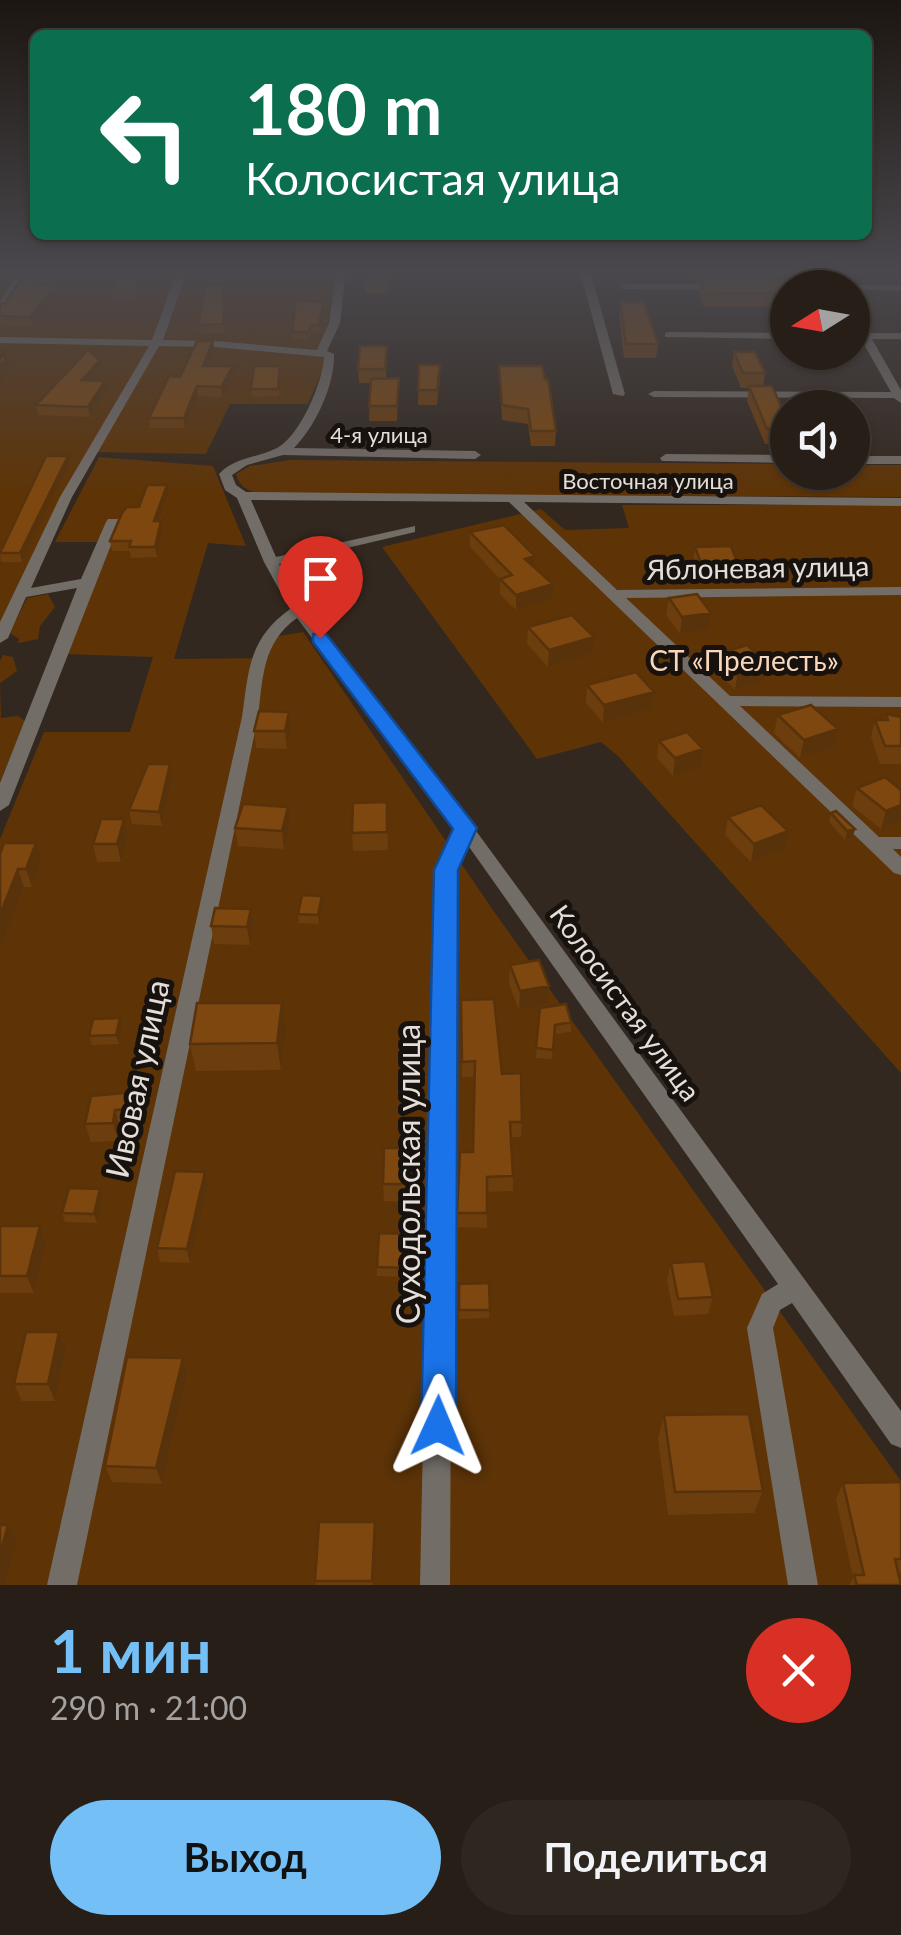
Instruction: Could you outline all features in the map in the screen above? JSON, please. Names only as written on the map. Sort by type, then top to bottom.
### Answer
[{"type":"street","points":[[0,638],[66,497],[154,345]]},
{"type":"street","points":[[218,345],[322,350],[329,354],[329,365],[300,436],[282,452]]},
{"type":"street","points":[[322,350],[326,345]]},
{"type":"street","points":[[606,345],[620,394]]},
{"type":"street","points":[[870,352],[900,397]]},
{"type":"street","points":[[654,394],[900,397]]},
{"type":"street","name":"4-я улица","points":[[243,496],[230,487],[225,474],[243,462],[282,452],[476,455]]},
{"type":"street","points":[[666,458],[770,459]]},
{"type":"street","points":[[870,460],[901,460]]},
{"type":"street","name":"Восточная улица","points":[[243,496],[901,502]]},
{"type":"street","name":"Колосистая улица","points":[[243,496],[271,562],[296,606],[466,828],[901,1434]]},
{"type":"street","points":[[515,501],[901,868]]},
{"type":"street","points":[[0,805],[113,522]]},
{"type":"street","points":[[271,562],[410,529]]},
{"type":"street","points":[[20,594],[87,582]]},
{"type":"street","name":"Яблоневая улица","points":[[615,594],[901,591]]},
{"type":"street","name":"Ивовая улица","points":[[62,1585],[250,717],[263,639],[296,606]]},
{"type":"street","points":[[727,702],[901,702]]},
{"type":"street","name":"Суходольская улица","points":[[435,1585],[446,870],[466,828]]},
{"type":"street","points":[[874,844],[901,843]]},
{"type":"street","points":[[796,1287],[771,1302],[760,1328],[803,1585]]},
{"type":"green space","points":[[0,345],[323,345],[318,354],[327,359],[308,404],[230,404],[206,454],[87,452],[0,628]]},
{"type":"green space","points":[[99,457],[213,466],[246,546],[208,543],[174,659],[268,658],[273,637],[303,632],[495,913],[901,1481],[901,1585],[0,1585],[0,839],[44,732],[130,732],[153,657],[66,654],[110,542],[55,542]]},
{"type":"green space","points":[[290,460],[770,464],[770,490],[870,490],[870,465],[901,465],[901,497],[274,494],[256,492],[238,480],[236,474],[250,466]]},
{"type":"green space","name":"СТ «Прелесть»","points":[[622,505],[901,505],[901,1073],[618,756],[601,742],[537,759],[382,547],[541,509],[565,530],[629,528]]},
{"type":"green space","points":[[48,594],[55,607],[40,626],[38,639],[18,643],[19,639],[10,633],[27,598]]},
{"type":"green space","points":[[3,655],[13,657],[17,671],[0,683]]},
{"type":"green space","points":[[0,683],[1,718],[18,716],[25,721],[0,782]]},
{"type":"building","points":[[195,345],[211,345],[203,366],[233,366],[221,387],[197,386],[184,418],[149,418],[169,376],[180,377]]},
{"type":"building","points":[[360,346],[387,346],[385,369],[358,369]]},
{"type":"building","points":[[88,350],[100,360],[82,380],[105,381],[88,407],[36,405]]},
{"type":"building","points":[[734,352],[755,352],[765,373],[743,373]]},
{"type":"building","points":[[419,365],[440,365],[437,390],[418,390]]},
{"type":"building","points":[[254,366],[280,366],[278,389],[251,389]]},
{"type":"building","points":[[499,366],[542,366],[548,379],[556,431],[531,431],[528,409],[502,405]]},
{"type":"building","points":[[399,378],[397,406],[369,406],[371,379]]},
{"type":"building","points":[[749,386],[772,386],[774,390],[770,390],[767,429]]},
{"type":"building","points":[[46,456],[68,456],[20,553],[0,553]]},
{"type":"building","points":[[147,485],[167,485],[154,521],[161,521],[155,547],[129,547],[131,541],[110,541],[127,507],[139,507]]},
{"type":"building","points":[[504,525],[535,556],[525,559],[553,584],[516,595],[500,579],[512,575],[470,532]]},
{"type":"building","points":[[731,546],[737,562],[701,563],[695,547]]},
{"type":"building","points":[[697,594],[711,613],[682,617],[669,598]]},
{"type":"building","points":[[572,615],[594,637],[549,650],[528,627]]},
{"type":"building","points":[[747,645],[767,663],[738,672],[718,654]]},
{"type":"building","points":[[636,672],[654,692],[604,705],[587,685]]},
{"type":"building","points":[[811,705],[838,729],[804,740],[778,715]]},
{"type":"building","points":[[259,711],[289,712],[285,731],[254,731]]},
{"type":"building","points":[[886,714],[901,717],[901,746],[885,746],[875,720],[888,720]]},
{"type":"building","points":[[687,732],[703,749],[675,758],[659,741]]},
{"type":"building","points":[[148,764],[170,764],[159,812],[129,810]]},
{"type":"building","points":[[885,777],[901,790],[901,805],[886,811],[857,788]]},
{"type":"building","points":[[387,802],[387,832],[352,833],[353,803]]},
{"type":"building","points":[[243,804],[288,807],[282,831],[235,828]]},
{"type":"building","points":[[761,805],[788,831],[754,844],[728,817]]},
{"type":"building","points":[[836,811],[855,829],[847,831],[831,813]]},
{"type":"building","points":[[101,819],[124,819],[117,844],[93,844]]},
{"type":"building","points":[[4,843],[36,843],[26,869],[18,869],[0,915],[0,854]]},
{"type":"building","points":[[302,895],[322,896],[318,915],[298,914]]},
{"type":"building","points":[[215,908],[251,909],[247,927],[211,926]]},
{"type":"building","points":[[539,960],[549,986],[520,991],[510,965]]},
{"type":"building","points":[[494,999],[502,1074],[521,1073],[522,1122],[510,1122],[513,1176],[487,1177],[487,1213],[457,1213],[460,1152],[473,1152],[475,1061],[462,1062],[461,1000]]},
{"type":"building","points":[[197,1003],[282,1003],[277,1043],[190,1044]]},
{"type":"building","points":[[566,1004],[571,1022],[555,1025],[553,1050],[536,1048],[540,1008]]},
{"type":"building","points":[[120,1018],[116,1035],[89,1036],[93,1019]]},
{"type":"building","points":[[134,1092],[131,1109],[115,1110],[113,1123],[85,1124],[91,1096]]},
{"type":"building","points":[[384,1148],[412,1148],[411,1184],[383,1184]]},
{"type":"building","points":[[175,1171],[205,1172],[187,1249],[157,1248]]},
{"type":"building","points":[[69,1188],[100,1189],[94,1214],[62,1213]]},
{"type":"building","points":[[0,1226],[40,1226],[27,1276],[0,1276]]},
{"type":"building","points":[[379,1233],[408,1234],[406,1268],[377,1267]]},
{"type":"building","points":[[705,1261],[713,1297],[678,1299],[671,1263]]},
{"type":"building","points":[[489,1283],[490,1310],[459,1310],[459,1284]]},
{"type":"building","points":[[26,1332],[59,1332],[48,1384],[14,1384]]},
{"type":"building","points":[[127,1357],[183,1358],[156,1468],[105,1466]]},
{"type":"building","points":[[749,1414],[763,1491],[675,1492],[664,1415]]},
{"type":"building","points":[[901,1482],[901,1559],[895,1559],[901,1585],[857,1585],[854,1575],[864,1575],[843,1483]]},
{"type":"building","points":[[319,1522],[375,1522],[372,1581],[315,1581]]},
{"type":"building","points":[[0,1525],[8,1525],[0,1554]]},
{"type":"route","points":[[320,638],[466,828],[446,870],[438,1426]]}]
